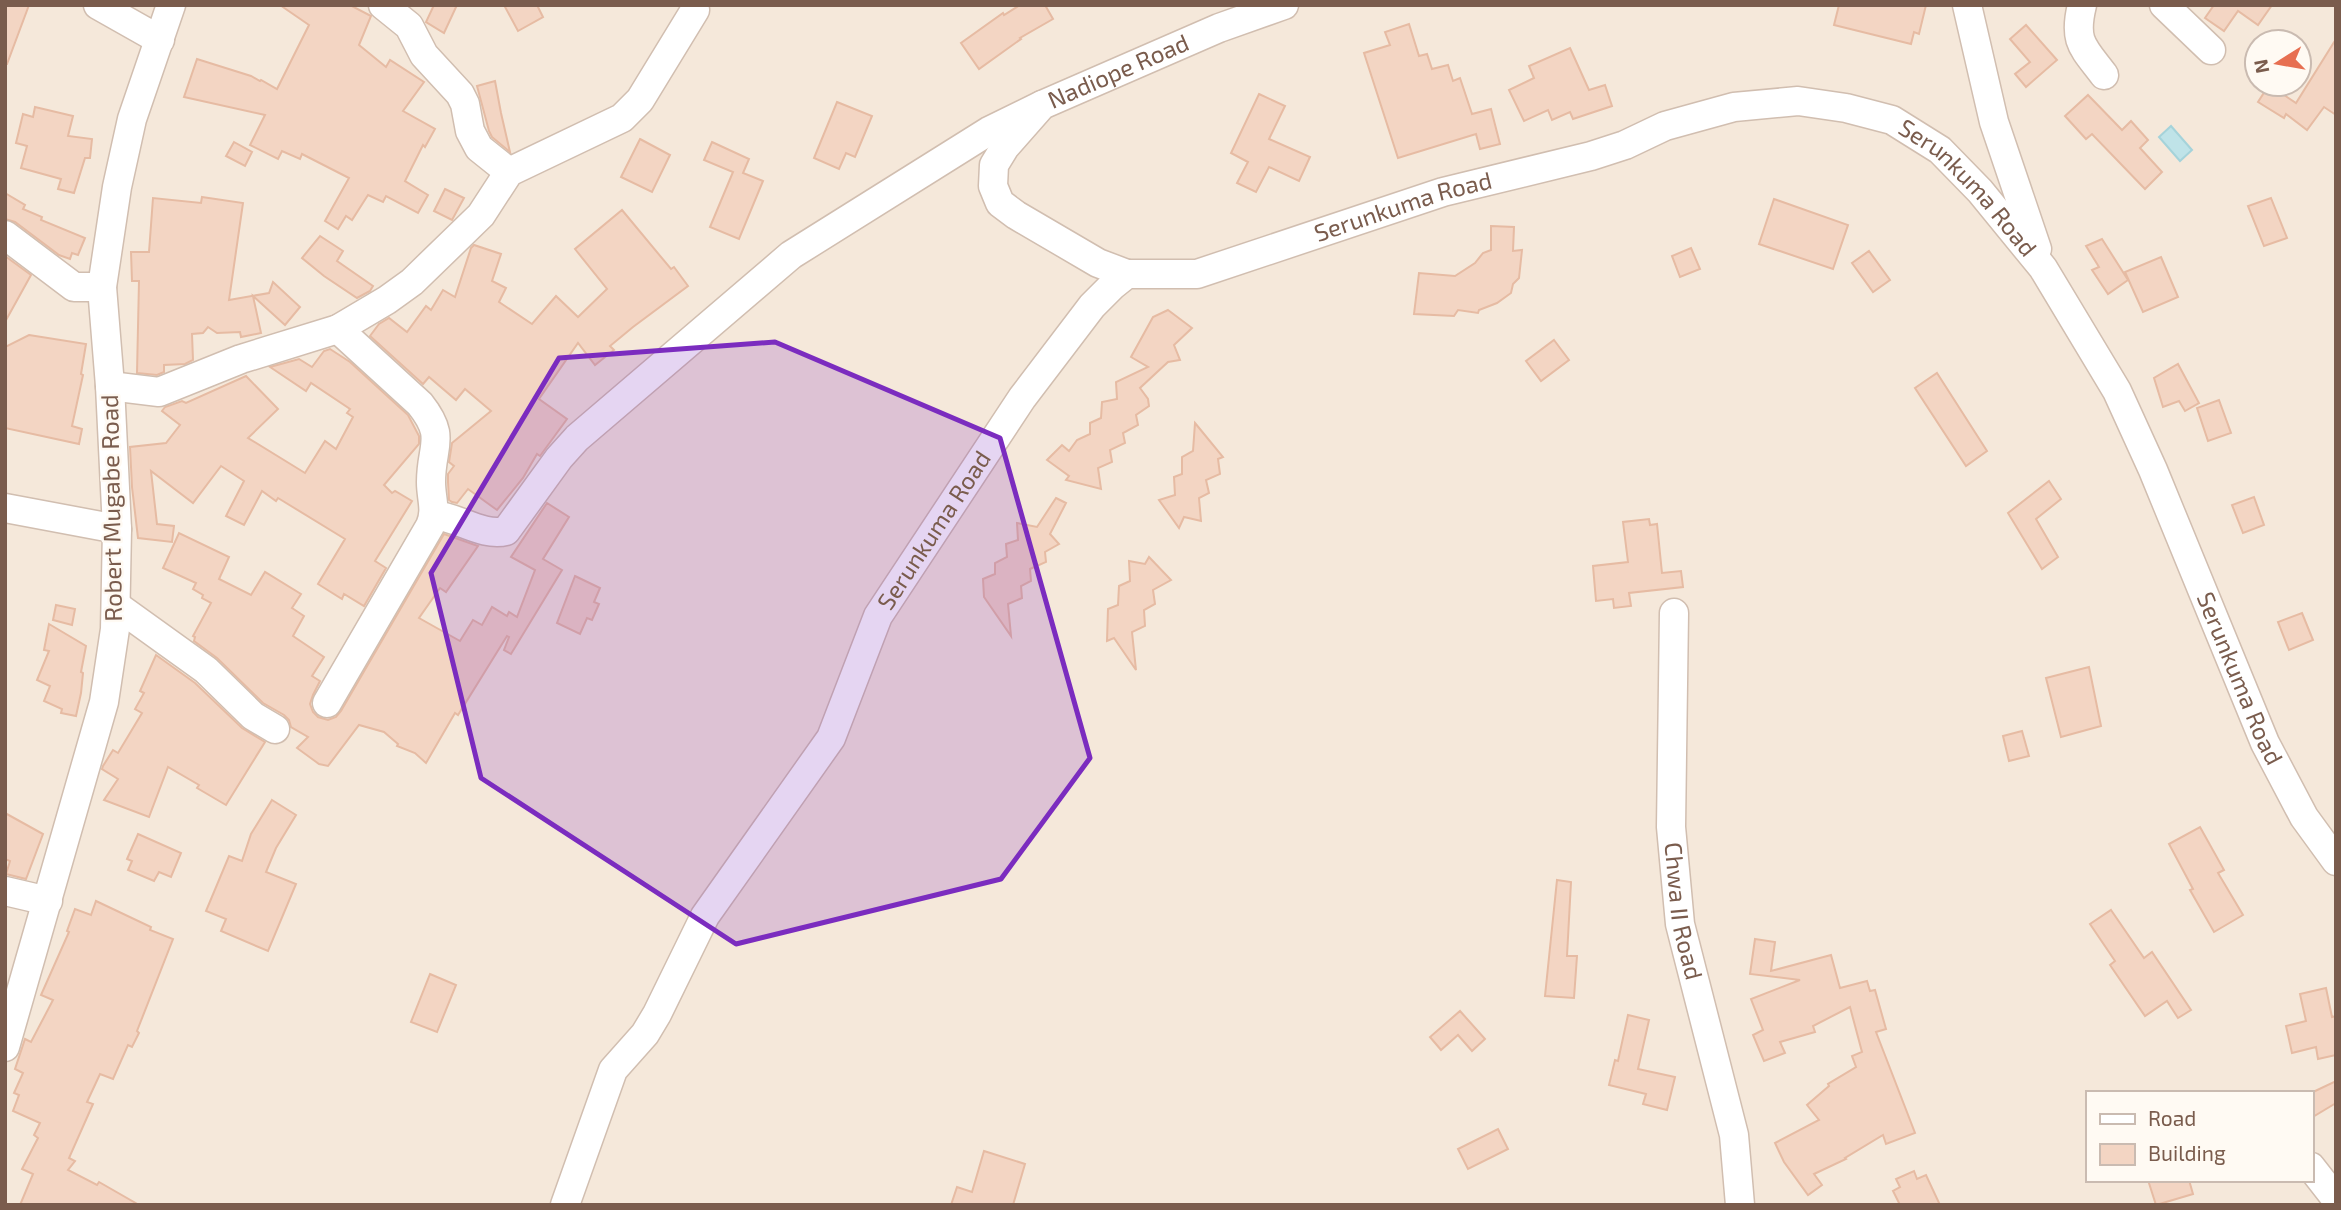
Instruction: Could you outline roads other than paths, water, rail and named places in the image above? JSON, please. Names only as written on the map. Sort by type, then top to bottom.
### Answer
[{"type":"street","points":[[98,5],[159,40]]},
{"type":"street","name":"Robert Mugabe Road","points":[[5,1047],[104,702],[117,607],[117,529],[102,287],[117,187],[132,118],[172,5]]},
{"type":"street","points":[[383,5],[409,26],[425,55],[460,94],[465,104],[470,131],[479,148],[509,172]]},
{"type":"street","name":"Nadiope Road","points":[[1127,274],[1098,263],[1000,203],[993,186],[994,165],[1042,104],[1219,28],[1284,5]]},
{"type":"street","points":[[1967,5],[1994,122],[2043,268]]},
{"type":"street","points":[[2081,5],[2078,30],[2080,44],[2104,75]]},
{"type":"street","points":[[2164,5],[2211,50]]},
{"type":"street","points":[[110,386],[159,392],[241,359],[338,329],[387,300],[421,275],[481,215],[509,172],[622,118],[640,100],[695,10]]},
{"type":"street","name":"Serunkuma Road","points":[[565,1205],[613,1070],[645,1034],[657,1014],[705,916],[831,738],[878,616],[1022,398],[1092,306],[1112,286],[1127,274],[1197,274],[1443,192],[1591,156],[1625,145],[1665,126],[1734,107],[1798,101],[1846,108],[1892,120],[1940,150],[1980,191],[2043,268],[2081,328],[2127,414],[2158,482],[2265,743],[2304,817],[2336,861]]},
{"type":"street","points":[[434,515],[492,532],[506,531],[559,458],[578,438],[791,255],[989,131],[1042,104]]},
{"type":"street","points":[[5,235],[74,287],[102,287]]},
{"type":"street","points":[[327,703],[434,515],[431,483],[437,444],[430,417],[420,404],[338,329]]},
{"type":"street","points":[[5,508],[117,529]]},
{"type":"street","points":[[117,607],[205,670],[253,716],[275,729]]},
{"type":"street","name":"Chwa II Road","points":[[1674,613],[1671,827],[1680,924],[1734,1135],[1740,1205]]},
{"type":"street","points":[[5,891],[48,901]]},
{"type":"street","points":[[2313,1170],[2336,1199]]},
{"type":"water","points":[[2171,126],[2192,150],[2180,161],[2159,137]]}]
